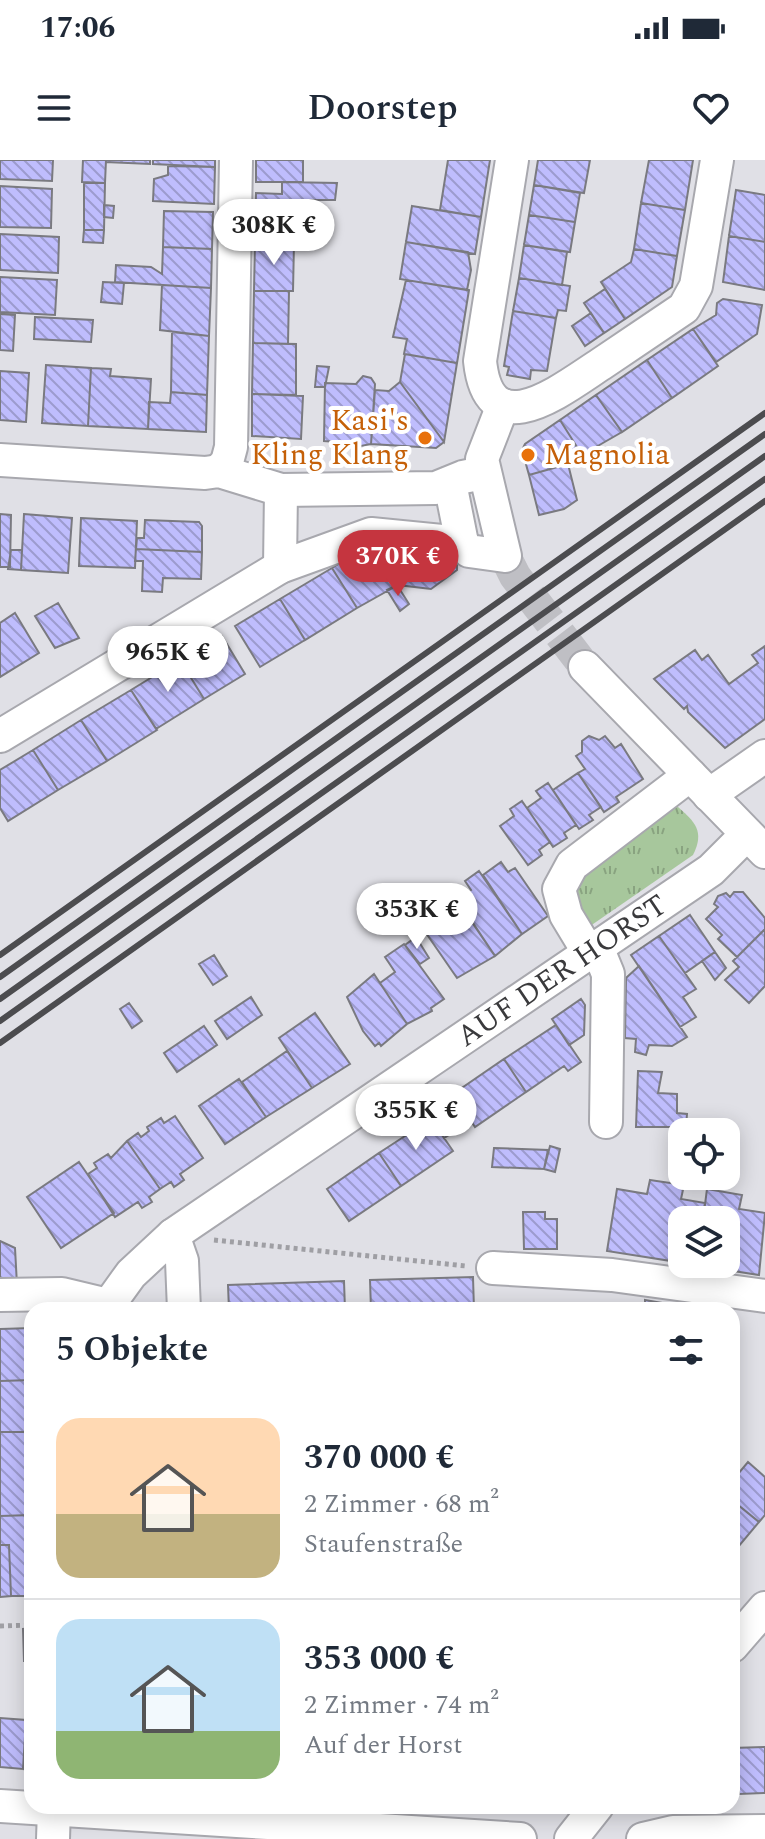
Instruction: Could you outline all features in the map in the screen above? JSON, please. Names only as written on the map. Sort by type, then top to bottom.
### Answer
[{"type":"street","points":[[219,471],[227,462],[231,447],[236,160]]},
{"type":"street","points":[[512,160],[480,361],[482,382],[491,396],[503,405],[518,408],[547,400],[684,308],[696,286],[717,160]]},
{"type":"street","points":[[450,483],[462,543],[469,551],[505,556],[482,459],[503,405]]},
{"type":"street","points":[[0,460],[205,473],[219,471],[278,490],[436,488],[483,473]]},
{"type":"street","points":[[276,569],[278,490]]},
{"type":"street","points":[[0,736],[276,569],[371,534],[462,543]]},
{"type":"street","points":[[585,667],[756,843]]},
{"type":"street","points":[[606,1122],[608,974],[566,915],[559,889],[572,865],[699,785],[765,756]]},
{"type":"street","name":"AUF DER HORST","points":[[110,1302],[131,1274],[173,1235],[711,870],[756,843]]},
{"type":"street","points":[[173,1235],[182,1261],[184,1302]]},
{"type":"street","points":[[493,1268],[612,1275],[765,1296]]},
{"type":"street","name":"AUF DER HORST","points":[[0,1295],[62,1294],[87,1302]]},
{"type":"street","points":[[740,1637],[765,1608]]},
{"type":"street","points":[[0,1806],[54,1824],[84,1814]]},
{"type":"street","points":[[169,1814],[520,1839]]},
{"type":"street","points":[[571,1839],[591,1814]]},
{"type":"street","points":[[643,1839],[673,1832],[765,1831]]},
{"type":"path","points":[[173,1235],[493,1268]]},
{"type":"path","points":[[0,1626],[24,1625]]},
{"type":"green space","points":[[677,806],[689,817],[698,833],[693,855],[583,931],[569,892],[574,879]]},
{"type":"building","points":[[0,160],[53,160],[52,181],[0,179]]},
{"type":"building","points":[[83,160],[106,160],[105,183],[82,182]]},
{"type":"building","points":[[150,160],[150,164],[106,162]]},
{"type":"building","points":[[153,160],[215,160],[215,167],[153,164]]},
{"type":"building","points":[[256,160],[303,160],[303,182],[256,182]]},
{"type":"building","points":[[448,160],[490,160],[481,217],[440,210]]},
{"type":"building","points":[[538,160],[590,160],[584,193],[534,185]]},
{"type":"building","points":[[649,160],[693,160],[685,210],[641,203]]},
{"type":"building","points":[[168,166],[215,167],[214,204],[153,201],[154,179],[168,175]]},
{"type":"building","points":[[282,182],[337,183],[335,200],[303,200],[302,237],[255,237],[256,193],[282,194]]},
{"type":"building","points":[[84,183],[105,183],[104,230],[84,230]]},
{"type":"building","points":[[534,185],[580,193],[575,222],[529,215]]},
{"type":"building","points":[[0,186],[52,189],[51,228],[0,227]]},
{"type":"building","points":[[736,190],[765,195],[765,242],[729,236]]},
{"type":"building","points":[[641,203],[685,210],[677,256],[634,249]]},
{"type":"building","points":[[104,205],[114,206],[113,218],[104,217]]},
{"type":"building","points":[[412,206],[481,217],[475,254],[406,242]]},
{"type":"building","points":[[164,211],[213,212],[212,249],[163,247]]},
{"type":"building","points":[[529,215],[575,222],[570,252],[524,245]]},
{"type":"building","points":[[84,230],[104,230],[103,243],[83,242]]},
{"type":"building","points":[[0,234],[59,237],[58,273],[0,270]]},
{"type":"building","points":[[729,236],[765,242],[765,290],[723,282]]},
{"type":"building","points":[[255,242],[294,243],[293,291],[254,291]]},
{"type":"building","points":[[406,242],[468,252],[471,270],[467,290],[400,279]]},
{"type":"building","points":[[524,245],[567,252],[562,285],[519,278]]},
{"type":"building","points":[[163,247],[212,249],[211,288],[115,282],[116,265],[151,267],[162,274]]},
{"type":"building","points":[[634,249],[677,256],[672,287],[625,319],[601,282],[631,262]]},
{"type":"building","points":[[0,277],[57,280],[55,315],[0,312]]},
{"type":"building","points":[[519,278],[570,286],[566,311],[558,310],[556,318],[513,311]]},
{"type":"building","points":[[406,280],[469,290],[457,363],[404,354],[407,339],[393,337]]},
{"type":"building","points":[[103,282],[124,283],[122,304],[101,302]]},
{"type":"building","points":[[162,285],[211,288],[209,336],[160,330]]},
{"type":"building","points":[[605,289],[625,319],[604,333],[584,303]]},
{"type":"building","points":[[254,291],[289,291],[288,344],[253,343]]},
{"type":"building","points":[[723,299],[762,305],[757,334],[716,362],[693,329],[716,315],[717,303]]},
{"type":"building","points":[[513,311],[556,318],[547,371],[531,370],[530,379],[507,375],[509,367],[504,366]]},
{"type":"building","points":[[591,313],[604,333],[585,346],[572,326]]},
{"type":"building","points":[[0,314],[15,315],[13,351],[0,350]]},
{"type":"building","points":[[35,317],[93,320],[91,342],[34,339]]},
{"type":"building","points":[[693,329],[718,366],[672,398],[647,360]]},
{"type":"building","points":[[172,332],[209,336],[207,395],[171,392]]},
{"type":"building","points":[[253,343],[296,344],[296,395],[252,394]]},
{"type":"building","points":[[405,354],[457,363],[444,442],[400,382]]},
{"type":"building","points":[[647,360],[672,398],[622,432],[596,395]]},
{"type":"building","points":[[46,365],[91,368],[88,426],[42,423]]},
{"type":"building","points":[[317,366],[329,367],[325,387],[315,387]]},
{"type":"building","points":[[91,368],[111,369],[110,376],[151,379],[148,429],[88,426]]},
{"type":"building","points":[[0,371],[29,373],[26,422],[0,420]]},
{"type":"building","points":[[363,376],[371,378],[375,384],[371,444],[356,447],[353,443],[324,441],[325,383],[356,384]]},
{"type":"building","points":[[400,382],[444,442],[436,448],[371,444],[375,390],[389,391]]},
{"type":"building","points":[[171,392],[207,395],[206,432],[148,429],[149,402],[170,403]]},
{"type":"building","points":[[252,394],[303,396],[301,439],[252,436]]},
{"type":"building","points":[[596,395],[622,432],[582,455],[560,420]]},
{"type":"building","points":[[560,420],[582,455],[568,464],[529,475],[522,450],[525,444]]},
{"type":"building","points":[[568,464],[577,500],[564,509],[539,515],[529,475]]},
{"type":"building","points":[[0,514],[11,515],[10,567],[0,567]]},
{"type":"building","points":[[24,514],[72,518],[68,573],[21,570]]},
{"type":"building","points":[[81,518],[137,521],[135,568],[79,566]]},
{"type":"building","points":[[145,520],[199,522],[202,526],[202,552],[136,549],[137,538],[144,538]]},
{"type":"building","points":[[375,541],[400,543],[398,585],[357,608],[332,568]]},
{"type":"building","points":[[400,543],[457,552],[457,570],[431,589],[398,585]]},
{"type":"building","points":[[136,549],[202,552],[201,579],[163,578],[162,592],[142,591],[143,561],[135,561]]},
{"type":"building","points":[[11,550],[22,550],[21,570],[8,569]]},
{"type":"building","points":[[332,568],[357,608],[305,640],[280,599]]},
{"type":"building","points":[[397,585],[409,604],[400,611],[387,590]]},
{"type":"building","points":[[280,599],[305,640],[260,667],[235,626]]},
{"type":"building","points":[[58,603],[79,638],[55,648],[35,616]]},
{"type":"building","points":[[15,613],[39,653],[0,677],[0,623]]},
{"type":"building","points":[[222,636],[245,674],[204,699],[180,660]]},
{"type":"building","points":[[765,646],[765,719],[725,748],[688,712],[687,706],[684,709],[654,679],[695,650],[702,660],[708,655],[729,684],[758,663],[752,655]]},
{"type":"building","points":[[180,660],[204,699],[156,729],[131,690]]},
{"type":"building","points":[[131,690],[157,730],[107,761],[81,720]]},
{"type":"building","points":[[81,720],[107,761],[58,790],[33,750]]},
{"type":"building","points":[[589,736],[599,740],[605,736],[615,748],[621,744],[643,779],[616,797],[619,802],[604,812],[578,773],[585,769],[576,756],[582,752],[582,741]]},
{"type":"building","points":[[33,750],[58,790],[8,821],[0,808],[0,770]]},
{"type":"building","points":[[578,773],[601,807],[589,815],[593,820],[579,829],[553,790]]},
{"type":"building","points":[[548,783],[576,825],[564,833],[567,838],[553,847],[527,808],[541,798],[536,791]]},
{"type":"building","points":[[522,801],[550,842],[539,850],[542,855],[528,865],[500,826],[514,816],[510,809]]},
{"type":"building","points":[[501,862],[508,872],[515,868],[548,916],[522,934],[483,875]]},
{"type":"building","points":[[479,871],[522,934],[495,956],[465,912],[473,906],[465,894],[471,890],[465,881]]},
{"type":"building","points":[[414,888],[427,907],[405,922],[393,903]]},
{"type":"building","points":[[734,892],[743,892],[765,918],[765,929],[737,957],[718,939],[722,935],[706,919],[718,907],[714,904],[718,896],[726,893],[730,897]]},
{"type":"building","points":[[463,908],[495,956],[457,978],[426,933]]},
{"type":"building","points":[[690,915],[715,952],[685,973],[659,936]]},
{"type":"building","points":[[765,929],[765,986],[749,1003],[725,980],[739,967],[733,961]]},
{"type":"building","points":[[659,936],[696,989],[683,997],[696,1017],[680,1027],[631,955]]},
{"type":"building","points":[[416,937],[429,958],[420,964],[405,945]]},
{"type":"building","points":[[404,944],[444,999],[431,1008],[432,1011],[407,1024],[380,983],[395,972],[385,957]]},
{"type":"building","points":[[715,952],[726,968],[715,980],[702,961]]},
{"type":"building","points":[[214,955],[227,976],[213,985],[199,964]]},
{"type":"building","points":[[639,966],[687,1037],[672,1046],[649,1045],[646,1055],[635,1052],[636,1039],[625,1038],[626,978]]},
{"type":"building","points":[[374,974],[407,1024],[381,1046],[379,1043],[375,1046],[363,1031],[347,997]]},
{"type":"building","points":[[251,997],[262,1015],[227,1039],[215,1021]]},
{"type":"building","points":[[581,999],[585,1005],[584,1035],[569,1045],[552,1019]]},
{"type":"building","points":[[129,1003],[142,1021],[132,1028],[120,1009]]},
{"type":"building","points":[[315,1013],[350,1064],[312,1088],[279,1038]]},
{"type":"building","points":[[556,1025],[581,1062],[568,1071],[564,1066],[526,1092],[504,1059]]},
{"type":"building","points":[[204,1026],[217,1045],[177,1072],[164,1053]]},
{"type":"building","points":[[287,1051],[312,1088],[266,1117],[242,1082]]},
{"type":"building","points":[[504,1059],[526,1092],[475,1127],[453,1094]]},
{"type":"building","points":[[638,1071],[662,1072],[658,1093],[677,1094],[677,1113],[687,1114],[687,1118],[668,1118],[668,1127],[636,1127]]},
{"type":"building","points":[[239,1079],[266,1117],[225,1144],[199,1106]]},
{"type":"building","points":[[458,1102],[470,1120],[460,1127],[448,1109]]},
{"type":"building","points":[[443,1112],[455,1131],[444,1138],[432,1119]]},
{"type":"building","points":[[175,1116],[203,1158],[180,1174],[184,1180],[174,1187],[171,1182],[160,1189],[127,1141],[138,1133],[141,1137],[149,1131],[147,1127],[161,1118],[164,1123]]},
{"type":"building","points":[[431,1119],[453,1151],[401,1186],[379,1153]]},
{"type":"building","points":[[127,1141],[160,1189],[149,1197],[152,1202],[142,1208],[138,1202],[115,1217],[88,1174],[97,1168],[94,1163],[108,1154],[111,1158]]},
{"type":"building","points":[[550,1146],[560,1149],[555,1172],[544,1169]]},
{"type":"building","points":[[494,1148],[548,1150],[544,1169],[492,1167]]},
{"type":"building","points":[[379,1153],[401,1186],[349,1221],[327,1189]]},
{"type":"building","points":[[79,1162],[114,1213],[61,1248],[27,1197]]},
{"type":"building","points":[[650,1180],[668,1183],[668,1190],[683,1190],[681,1199],[705,1203],[704,1206],[668,1206],[668,1261],[607,1251],[617,1189],[647,1194]]},
{"type":"building","points":[[707,1190],[742,1195],[740,1206],[705,1206]]},
{"type":"building","points":[[740,1209],[765,1213],[759,1275],[740,1272]]},
{"type":"building","points":[[523,1212],[545,1212],[545,1219],[557,1219],[557,1249],[524,1249]]},
{"type":"building","points":[[0,1241],[15,1248],[17,1285],[0,1286]]},
{"type":"building","points":[[473,1277],[474,1302],[371,1302],[370,1280]]},
{"type":"building","points":[[344,1281],[345,1302],[229,1302],[228,1285]]},
{"type":"building","points":[[24,1328],[24,1380],[0,1381],[0,1329]]},
{"type":"building","points":[[24,1380],[24,1432],[0,1432],[0,1381]]},
{"type":"building","points":[[0,1432],[24,1432],[24,1515],[0,1516]]},
{"type":"building","points":[[748,1462],[765,1477],[765,1515],[759,1522],[740,1507],[740,1472]]},
{"type":"building","points":[[740,1507],[759,1522],[740,1545]]},
{"type":"building","points":[[24,1515],[24,1596],[11,1596],[9,1545],[0,1545],[0,1516]]},
{"type":"building","points":[[0,1545],[9,1545],[11,1596],[0,1597]]},
{"type":"building","points":[[0,1718],[24,1720],[23,1769],[0,1767]]},
{"type":"building","points":[[765,1747],[765,1793],[740,1794],[740,1748]]},
{"type":"tunnel","points":[[505,556],[515,576],[585,667]]},
{"type":"railway","points":[[0,955],[765,413]]},
{"type":"railway","points":[[0,977],[765,434]]},
{"type":"railway","points":[[0,999],[765,456]]},
{"type":"railway","points":[[0,1021],[765,479]]},
{"type":"railway","points":[[0,1043],[765,501]]},
{"type":"place","name":"Kasi's Kling Klang","points":[[425,438]]},
{"type":"place","name":"Magnolia","points":[[528,455]]}]
